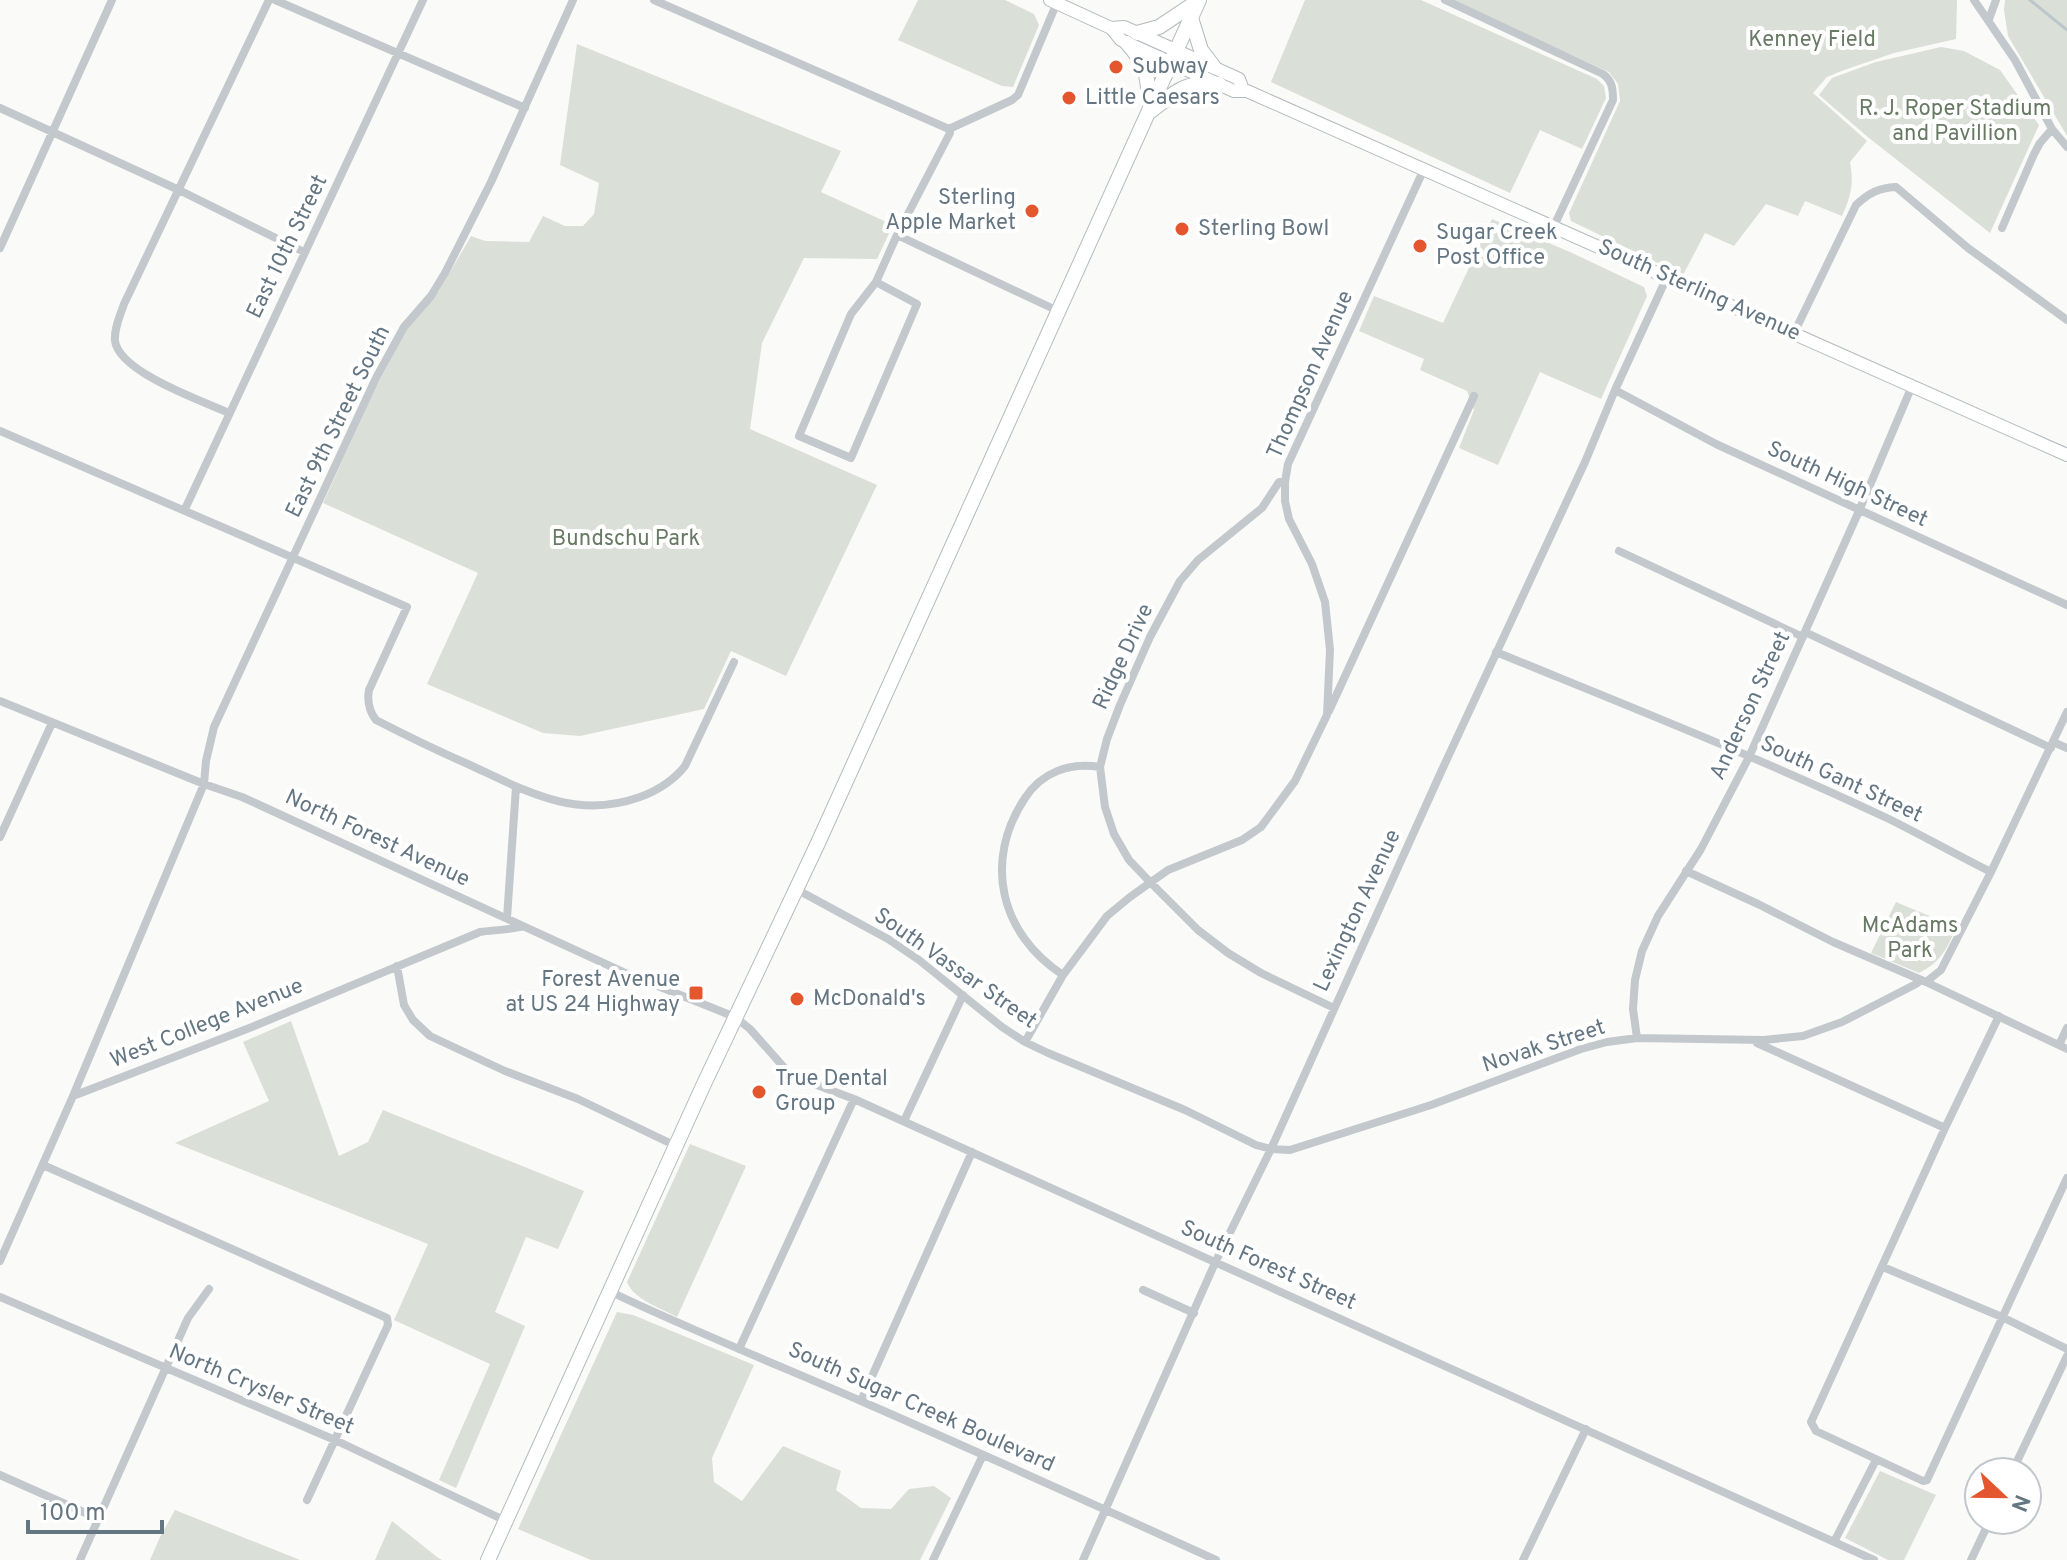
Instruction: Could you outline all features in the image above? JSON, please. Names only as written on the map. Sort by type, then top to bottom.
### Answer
[{"type":"main road","points":[[488,1560],[1199,0]]},
{"type":"main road","points":[[1149,111],[1145,68],[1132,38],[1159,27],[1199,0]]},
{"type":"main road","name":"South Sterling Avenue","points":[[1055,1],[1111,28],[1121,40],[1132,38],[1173,56],[1234,91],[1243,90],[1424,169],[2067,455]]},
{"type":"main road","points":[[1191,18],[1201,50],[1214,67]]},
{"type":"main road","name":"South Sterling Avenue","points":[[1173,56],[1214,67],[1239,79],[1243,90]]},
{"type":"main road","points":[[1149,111],[1188,85],[1219,84]]},
{"type":"street","points":[[0,248],[112,0]]},
{"type":"street","points":[[229,413],[146,374],[124,358],[115,342],[116,327],[124,304],[272,0],[525,108]]},
{"type":"street","name":"East 10th Street","points":[[185,509],[423,0]]},
{"type":"street","name":"East 9th Street South","points":[[73,1096],[204,784],[214,727],[376,378],[404,327],[431,296],[445,273],[491,182],[573,0]]},
{"type":"street","points":[[654,0],[949,129],[1018,95],[1055,1]]},
{"type":"street","points":[[1445,0],[1609,78],[1613,100],[1554,226]]},
{"type":"street","points":[[1974,0],[2015,60],[2052,129],[2067,147]]},
{"type":"street","points":[[1989,19],[1996,0]]},
{"type":"street","points":[[0,108],[179,190],[304,252]]},
{"type":"street","points":[[876,282],[917,304],[851,458],[799,436],[851,314],[876,282],[950,133],[949,129]]},
{"type":"street","points":[[2002,228],[2034,154],[2052,129]]},
{"type":"street","name":"Thompson Avenue","points":[[1025,1042],[1063,975],[1107,916],[1168,870],[1242,840],[1261,827],[1295,781],[1327,715],[1330,650],[1325,602],[1312,564],[1289,519],[1285,501],[1288,464],[1424,169]]},
{"type":"street","points":[[1794,333],[1856,205],[1880,188],[1896,187],[1968,248],[2067,320]]},
{"type":"street","points":[[897,235],[1058,311]]},
{"type":"street","name":"Lexington Avenue","points":[[1083,1560],[1215,1263],[1271,1149],[1667,277]]},
{"type":"street","name":"Anderson Street","points":[[1637,1038],[1633,1009],[1635,980],[1642,951],[1658,916],[1701,849],[1749,757],[1912,386]]},
{"type":"street","name":"South High Street","points":[[1615,390],[1716,444],[2067,605]]},
{"type":"street","points":[[1327,715],[1474,396]]},
{"type":"street","points":[[0,431],[407,607],[369,690],[369,707],[376,720],[553,802],[591,807],[624,803],[667,785],[685,766],[734,662]]},
{"type":"street","name":"Ridge Drive","points":[[1285,482],[1279,482],[1262,508],[1198,560],[1180,581],[1150,637],[1126,692],[1107,739],[1100,767],[1105,807],[1114,834],[1129,860],[1150,882],[1198,930],[1228,953],[1261,973],[1334,1008]]},
{"type":"street","points":[[1619,551],[2052,745],[2067,748]]},
{"type":"street","name":"South Gant Street","points":[[1496,652],[1749,757],[1890,820],[1991,872]]},
{"type":"street","name":"North Forest Avenue","points":[[0,701],[242,797],[623,972],[735,1017]]},
{"type":"street","points":[[1924,981],[1941,970],[2067,712]]},
{"type":"street","points":[[0,837],[52,723]]},
{"type":"street","points":[[1063,975],[1032,950],[1015,923],[1002,884],[1002,850],[1016,811],[1041,779],[1070,767],[1100,767]]},
{"type":"street","points":[[507,918],[516,787]]},
{"type":"street","points":[[1686,871],[2063,1047],[2067,1028]]},
{"type":"street","name":"South Vassar Street","points":[[796,889],[888,939],[1025,1042],[1271,1149]]},
{"type":"street","name":"West College Avenue","points":[[73,1096],[252,1027],[480,932],[523,926]]},
{"type":"street","points":[[397,966],[404,1005],[413,1020],[430,1036],[505,1071],[578,1099],[676,1146]]},
{"type":"street","name":"Novak Street","points":[[1271,1149],[1290,1150],[1431,1105],[1581,1049],[1637,1038],[1750,1040],[1803,1036],[1842,1022],[1924,981]]},
{"type":"street","points":[[904,1121],[963,995]]},
{"type":"street","points":[[1999,1016],[1811,1422],[1816,1431],[1923,1481],[1927,1480],[2067,1178]]},
{"type":"street","name":"South Forest Street","points":[[735,1017],[750,1029],[785,1069],[798,1078],[904,1121],[1834,1542],[1858,1557],[1874,1560]]},
{"type":"street","points":[[1750,1040],[1945,1128]]},
{"type":"street","points":[[0,1261],[73,1096]]},
{"type":"street","points":[[739,1349],[854,1099]]},
{"type":"street","points":[[861,1401],[972,1152]]},
{"type":"street","points":[[43,1165],[387,1318],[388,1325],[307,1500]]},
{"type":"street","points":[[1883,1267],[2002,1317],[2067,1349]]},
{"type":"street","points":[[80,1560],[188,1318],[209,1289]]},
{"type":"street","points":[[1143,1290],[1194,1313]]},
{"type":"street","name":"South Sugar Creek Boulevard","points":[[611,1292],[1216,1560]]},
{"type":"street","name":"North Crysler Street","points":[[0,1297],[335,1440],[506,1521]]},
{"type":"street","points":[[2020,1456],[2067,1356]]},
{"type":"street","points":[[1523,1560],[1586,1429]]},
{"type":"street","points":[[933,1560],[983,1455]]},
{"type":"street","points":[[1834,1542],[1876,1460]]},
{"type":"street","points":[[0,1475],[99,1519]]},
{"type":"street","points":[[1971,1560],[1982,1536]]},
{"type":"green space","points":[[918,0],[1005,0],[1034,14],[1039,25],[1013,87],[1002,86],[898,40]]},
{"type":"green space","points":[[1305,0],[1421,0],[1597,79],[1604,86],[1606,98],[1582,149],[1540,130],[1510,193],[1271,82]]},
{"type":"green space","name":"Kenney Field","points":[[1451,0],[1957,0],[1956,39],[1894,53],[1844,70],[1827,77],[1813,93],[1867,141],[1850,162],[1851,190],[1842,216],[1805,201],[1798,216],[1766,204],[1734,246],[1705,233],[1683,275],[1571,221],[1569,213],[1620,101],[1618,84],[1609,72]]},
{"type":"green space","points":[[2005,0],[2067,0],[2067,136],[2008,36]]},
{"type":"green space","name":"Bundschu Park","points":[[577,44],[841,151],[821,192],[893,225],[877,259],[804,258],[762,343],[750,429],[877,485],[786,676],[731,651],[704,709],[580,736],[543,733],[427,684],[478,573],[323,503],[376,387],[408,327],[439,291],[471,236],[485,241],[529,242],[543,216],[565,226],[583,226],[594,214],[599,183],[560,165]]},
{"type":"green space","name":"R. J. Roper Stadium and Pavillion","points":[[1941,47],[1964,51],[2000,70],[2039,125],[1990,233],[1819,95],[1832,78],[1876,62]]},
{"type":"green space","points":[[1492,219],[1644,287],[1647,296],[1601,399],[1540,372],[1498,465],[1459,448],[1474,410],[1467,391],[1420,370],[1424,359],[1359,331],[1374,296],[1443,323]]},
{"type":"green space","name":"McAdams Park","points":[[1896,902],[1956,927],[1942,954],[1933,965],[1919,973],[1871,953]]},
{"type":"green space","points":[[291,1021],[339,1156],[368,1142],[383,1110],[584,1191],[558,1249],[526,1237],[495,1312],[525,1326],[456,1488],[439,1480],[490,1364],[394,1320],[428,1244],[175,1143],[269,1101],[243,1042]]},
{"type":"green space","points":[[690,1144],[746,1166],[677,1317],[642,1299],[627,1282]]},
{"type":"green space","points":[[617,1312],[633,1315],[754,1365],[712,1458],[714,1482],[742,1501],[783,1446],[841,1471],[836,1490],[861,1508],[891,1509],[909,1489],[934,1486],[951,1498],[920,1560],[591,1560],[518,1529]]},
{"type":"green space","points":[[1880,1471],[1936,1495],[1904,1560],[1888,1560],[1845,1538]]},
{"type":"green space","points":[[175,1510],[300,1560],[150,1560]]},
{"type":"green space","points":[[392,1521],[437,1557],[442,1560],[375,1560]]},
{"type":"waterway","points":[[2030,0],[2067,30]]},
{"type":"place","name":"Subway","points":[[1116,67]]},
{"type":"place","name":"Little Caesars","points":[[1069,98]]},
{"type":"place","name":"Sterling Apple Market","points":[[1032,211]]},
{"type":"place","name":"Sterling Bowl","points":[[1182,229]]},
{"type":"place","name":"Sugar Creek Post Office","points":[[1420,246]]},
{"type":"place","name":"Forest Avenue at US 24 Highway","points":[[696,993]]},
{"type":"place","name":"McDonald's","points":[[797,999]]},
{"type":"place","name":"True Dental Group","points":[[759,1092]]}]
